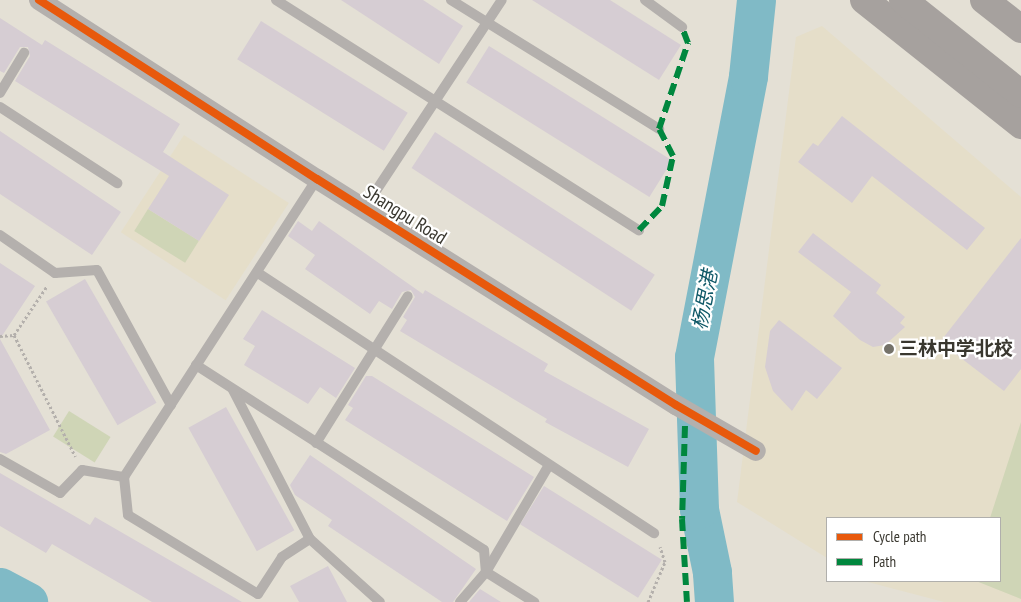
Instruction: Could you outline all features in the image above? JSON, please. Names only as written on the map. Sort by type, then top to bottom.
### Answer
[{"type":"highway","points":[[864,0],[1021,125]]},
{"type":"highway","points":[[902,0],[1021,94]]},
{"type":"highway","points":[[984,0],[1021,29]]},
{"type":"street","name":"Shangpu Road","points":[[39,0],[317,179],[676,404],[756,451]]},
{"type":"lane","points":[[276,0],[639,230]]},
{"type":"lane","points":[[451,0],[659,129]]},
{"type":"lane","points":[[364,208],[502,0]]},
{"type":"lane","points":[[645,0],[682,27]]},
{"type":"lane","points":[[0,93],[24,53]]},
{"type":"lane","points":[[0,107],[116,183]]},
{"type":"lane","points":[[310,539],[282,557],[258,594],[128,515],[124,477],[258,273],[317,179]]},
{"type":"lane","points":[[0,235],[56,273],[97,270],[170,405]]},
{"type":"lane","points":[[258,273],[549,466],[654,533]]},
{"type":"lane","points":[[316,443],[408,296]]},
{"type":"lane","points":[[196,366],[484,550],[486,572]]},
{"type":"lane","points":[[232,389],[310,539],[380,602]]},
{"type":"lane","points":[[0,459],[60,493],[82,470],[124,477]]},
{"type":"lane","points":[[460,602],[486,572],[549,466]]},
{"type":"lane","points":[[486,572],[534,602]]},
{"type":"path","points":[[14,335],[56,273]]},
{"type":"path","points":[[0,336],[14,335]]},
{"type":"path","points":[[14,335],[82,470]]},
{"type":"path","points":[[648,602],[666,562],[654,533]]},
{"type":"shaded area","name":"三林中学北校","points":[[822,26],[1021,197],[1021,602],[944,602],[868,582],[1001,582],[1001,517],[826,517],[826,557],[737,502],[796,37]]},
{"type":"shaded area","points":[[184,135],[289,203],[226,300],[121,232]]},
{"type":"green space","points":[[148,209],[199,241],[185,263],[134,231]]},
{"type":"green space","points":[[69,411],[111,437],[95,462],[53,436]]},
{"type":"green space","points":[[1021,422],[1021,599],[978,582],[1001,582],[1001,517],[990,517]]},
{"type":"building","points":[[341,0],[423,0],[463,26],[439,64]]},
{"type":"building","points":[[532,0],[610,0],[681,45],[659,80]]},
{"type":"building","points":[[0,18],[42,45],[45,40],[180,124],[163,152],[229,195],[199,241],[148,209],[169,176],[15,81],[30,56],[28,47],[20,47],[4,73],[0,71]]},
{"type":"building","points":[[261,21],[408,113],[384,151],[237,59]]},
{"type":"building","points":[[489,46],[672,160],[649,197],[466,82]]},
{"type":"building","points":[[842,116],[985,228],[967,250],[872,176],[852,203],[798,162],[813,143],[818,146]]},
{"type":"building","points":[[0,131],[121,212],[92,255],[0,194]]},
{"type":"building","points":[[435,132],[655,275],[631,311],[412,168]]},
{"type":"building","points":[[298,221],[312,231],[319,221],[423,294],[425,290],[548,364],[544,371],[649,429],[628,467],[545,422],[547,419],[400,331],[407,320],[403,317],[415,297],[411,290],[402,292],[392,309],[379,301],[370,314],[305,269],[315,255],[288,236]]},
{"type":"building","points":[[813,233],[881,285],[876,293],[905,317],[900,323],[905,327],[885,345],[873,347],[860,340],[833,316],[851,292],[798,252]]},
{"type":"building","points":[[1021,238],[1021,369],[1004,391],[940,342]]},
{"type":"building","points":[[0,263],[35,286],[0,339]]},
{"type":"building","points":[[85,279],[156,403],[118,425],[46,302]]},
{"type":"building","points":[[262,310],[355,368],[336,398],[320,387],[308,404],[244,365],[255,346],[243,339]]},
{"type":"building","points":[[779,320],[842,368],[817,399],[806,390],[792,411],[773,391],[765,367],[770,331]]},
{"type":"building","points":[[0,339],[50,430],[6,454],[0,452]]},
{"type":"building","points":[[366,376],[372,376],[534,477],[507,521],[345,420],[353,408],[348,405]]},
{"type":"building","points":[[226,407],[294,530],[257,551],[188,428]]},
{"type":"building","points":[[310,455],[476,569],[453,602],[442,602],[328,526],[332,520],[295,495],[290,485]]},
{"type":"building","points":[[0,473],[90,525],[95,517],[242,602],[152,602],[52,544],[46,553],[0,526]]},
{"type":"building","points":[[544,486],[662,560],[638,598],[520,524]]},
{"type":"building","points":[[328,566],[347,602],[299,602],[290,586]]},
{"type":"building","points":[[480,589],[501,602],[469,602]]},
{"type":"waterway","name":"杨思港","points":[[714,602],[712,572],[699,509],[694,357],[748,76],[756,0]]},
{"type":"waterway","points":[[0,587],[28,602]]},
{"type":"marked path","points":[[639,230],[662,206],[673,156],[659,129],[688,43],[682,27]]},
{"type":"marked path","points":[[685,426],[682,519],[687,602]]},
{"type":"cycle path","points":[[39,0],[317,179],[676,405],[756,451]]},
{"type":"place","name":"三林中学北校","points":[[889,349]]}]
